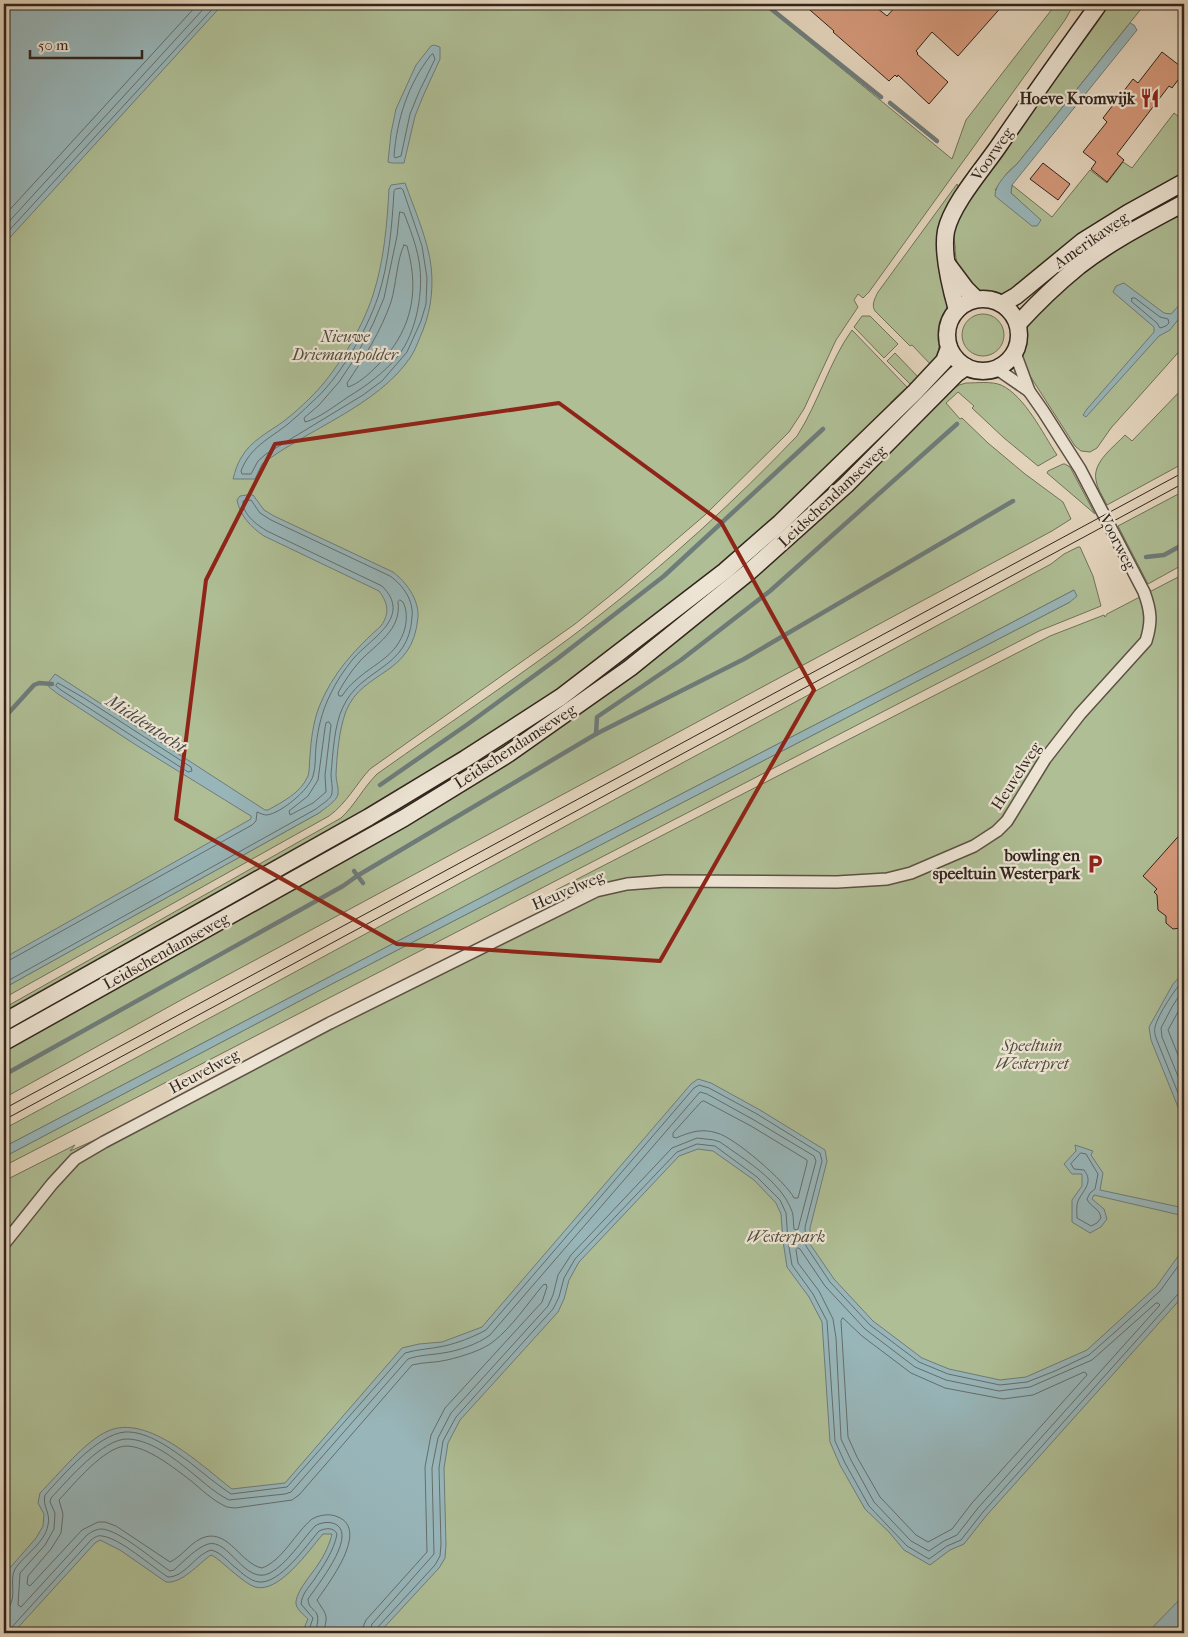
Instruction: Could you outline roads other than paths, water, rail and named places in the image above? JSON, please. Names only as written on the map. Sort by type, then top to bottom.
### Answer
[{"type":"main road","name":"Voorweg","points":[[957,310],[950,284],[946,249],[946,232],[951,217],[961,199],[1099,4]]},
{"type":"main road","name":"Amerikaweg","points":[[1002,304],[1016,296],[1083,241],[1184,182]]},
{"type":"main road","name":"Amerikaweg","points":[[1018,324],[1041,299],[1080,266],[1132,231],[1184,203]]},
{"type":"main road","points":[[948,265],[976,299]]},
{"type":"main road","points":[[976,299],[990,299],[1002,304],[1012,312],[1018,324],[1020,339],[1015,353],[1004,365],[997,369],[981,372],[966,367],[953,356],[949,348],[947,331],[950,320],[957,310],[966,303],[976,299]]},
{"type":"main road","name":"Leidschendamseweg","points":[[4,1022],[369,816],[465,759],[561,697],[725,571],[780,523],[915,392],[944,361],[949,348]]},
{"type":"main road","name":"Leidschendamseweg","points":[[4,1042],[404,818],[508,754],[622,674],[750,571],[846,485],[956,374],[966,367]]},
{"type":"street","name":"Voorweg","points":[[1015,353],[1029,391],[1044,411],[1080,469],[1144,592]]},
{"type":"street","name":"Voorweg","points":[[997,369],[1029,391]]},
{"type":"street","name":"Heuvelweg","points":[[4,1244],[75,1159],[330,1023],[596,892],[627,884],[666,881],[838,882],[887,879],[911,873],[974,846],[997,831],[1007,821],[1045,759],[1080,714],[1146,642],[1149,630],[1150,609],[1144,592]]},
{"type":"water","points":[[4,4],[223,4],[4,244]]},
{"type":"water","points":[[1130,23],[1137,30],[1012,185],[1011,193],[1041,220],[1037,226],[1032,226],[995,196],[997,187]]},
{"type":"water","points":[[431,46],[440,47],[440,59],[415,116],[404,163],[388,162],[396,109],[416,65]]},
{"type":"water","points":[[405,183],[425,240],[432,277],[428,313],[412,355],[396,375],[379,390],[341,416],[280,451],[262,464],[255,479],[233,479],[240,460],[249,447],[310,398],[320,388],[347,350],[362,322],[377,282],[384,243],[389,189],[391,185]]},
{"type":"water","points":[[1124,283],[1164,313],[1171,314],[1184,300],[1184,312],[1170,330],[1159,336],[1086,417],[1083,415],[1087,409],[1154,332],[1154,327],[1113,292],[1116,286]]},
{"type":"water","points":[[253,495],[264,510],[274,516],[393,572],[411,592],[418,610],[414,637],[407,651],[398,662],[364,687],[354,697],[346,711],[338,751],[337,797],[319,813],[4,988],[4,958],[251,819],[251,816],[58,694],[49,687],[48,683],[55,674],[265,810],[291,796],[301,787],[308,776],[314,725],[324,695],[345,663],[381,626],[386,617],[387,608],[379,591],[259,533],[247,521],[238,506],[237,500],[240,496]]},
{"type":"water","points":[[1074,590],[1077,596],[1070,602],[326,987],[4,1157],[4,1147]]},
{"type":"water","points":[[1184,972],[1184,1122],[1151,1040],[1149,1027],[1173,984]]},
{"type":"water","points":[[698,1079],[711,1083],[760,1110],[825,1150],[827,1161],[810,1228],[810,1244],[834,1279],[873,1321],[922,1358],[949,1369],[1000,1380],[1026,1377],[1087,1350],[1156,1287],[1184,1248],[1184,1295],[986,1516],[964,1544],[950,1550],[930,1565],[904,1550],[889,1532],[865,1509],[840,1465],[830,1442],[822,1322],[809,1297],[787,1267],[781,1214],[776,1203],[754,1180],[713,1151],[698,1149],[679,1156],[579,1262],[569,1280],[558,1312],[460,1420],[448,1443],[444,1468],[445,1558],[439,1568],[379,1633],[302,1633],[308,1619],[298,1608],[296,1599],[329,1545],[332,1534],[323,1534],[302,1560],[283,1578],[274,1584],[264,1587],[255,1587],[248,1584],[211,1555],[184,1577],[172,1582],[166,1582],[120,1550],[100,1540],[95,1543],[13,1633],[4,1633],[4,1607],[8,1600],[9,1569],[36,1538],[43,1526],[44,1514],[38,1503],[40,1493],[90,1442],[108,1431],[124,1427],[140,1429],[174,1445],[191,1456],[232,1489],[285,1483],[402,1348],[442,1342],[482,1327],[691,1084]]},
{"type":"water","points":[[1075,1145],[1093,1151],[1091,1155],[1103,1173],[1100,1190],[1184,1208],[1184,1216],[1094,1195],[1092,1199],[1104,1209],[1107,1219],[1101,1227],[1090,1233],[1072,1222],[1072,1200],[1082,1186],[1082,1174],[1072,1174],[1064,1164],[1076,1151]]},
{"type":"water","points":[[1184,1595],[1184,1633],[1147,1633]]},
{"type":"waterway","points":[[765,4],[881,97]]},
{"type":"waterway","points":[[890,103],[937,141]]},
{"type":"waterway","points":[[596,734],[597,717],[681,660],[770,591],[957,424]]},
{"type":"waterway","points":[[380,785],[557,659],[664,576],[823,429]]},
{"type":"waterway","points":[[4,1075],[343,886],[596,734],[744,659],[1013,501]]},
{"type":"waterway","points":[[1146,557],[1164,555],[1184,544]]},
{"type":"waterway","name":"Middentocht","points":[[4,718],[34,685],[39,683],[52,684]]},
{"type":"waterway","points":[[354,871],[363,883]]},
{"type":"tram line","points":[[4,1109],[1184,472]]},
{"type":"tram line","points":[[4,1120],[1184,483]]},
{"type":"place","name":"Hoeve Kromwijk","points":[[1150,98]]},
{"type":"place","name":"bowling en speeltuin Westerpark","points":[[1095,864]]},
{"type":"park label","name":"Nieuwe Driemanspolder","points":[[345,345]]},
{"type":"park label","name":"Speeltuin Westerpret","points":[[1032,1054]]},
{"type":"park label","name":"Westerpark","points":[[786,1236]]}]
